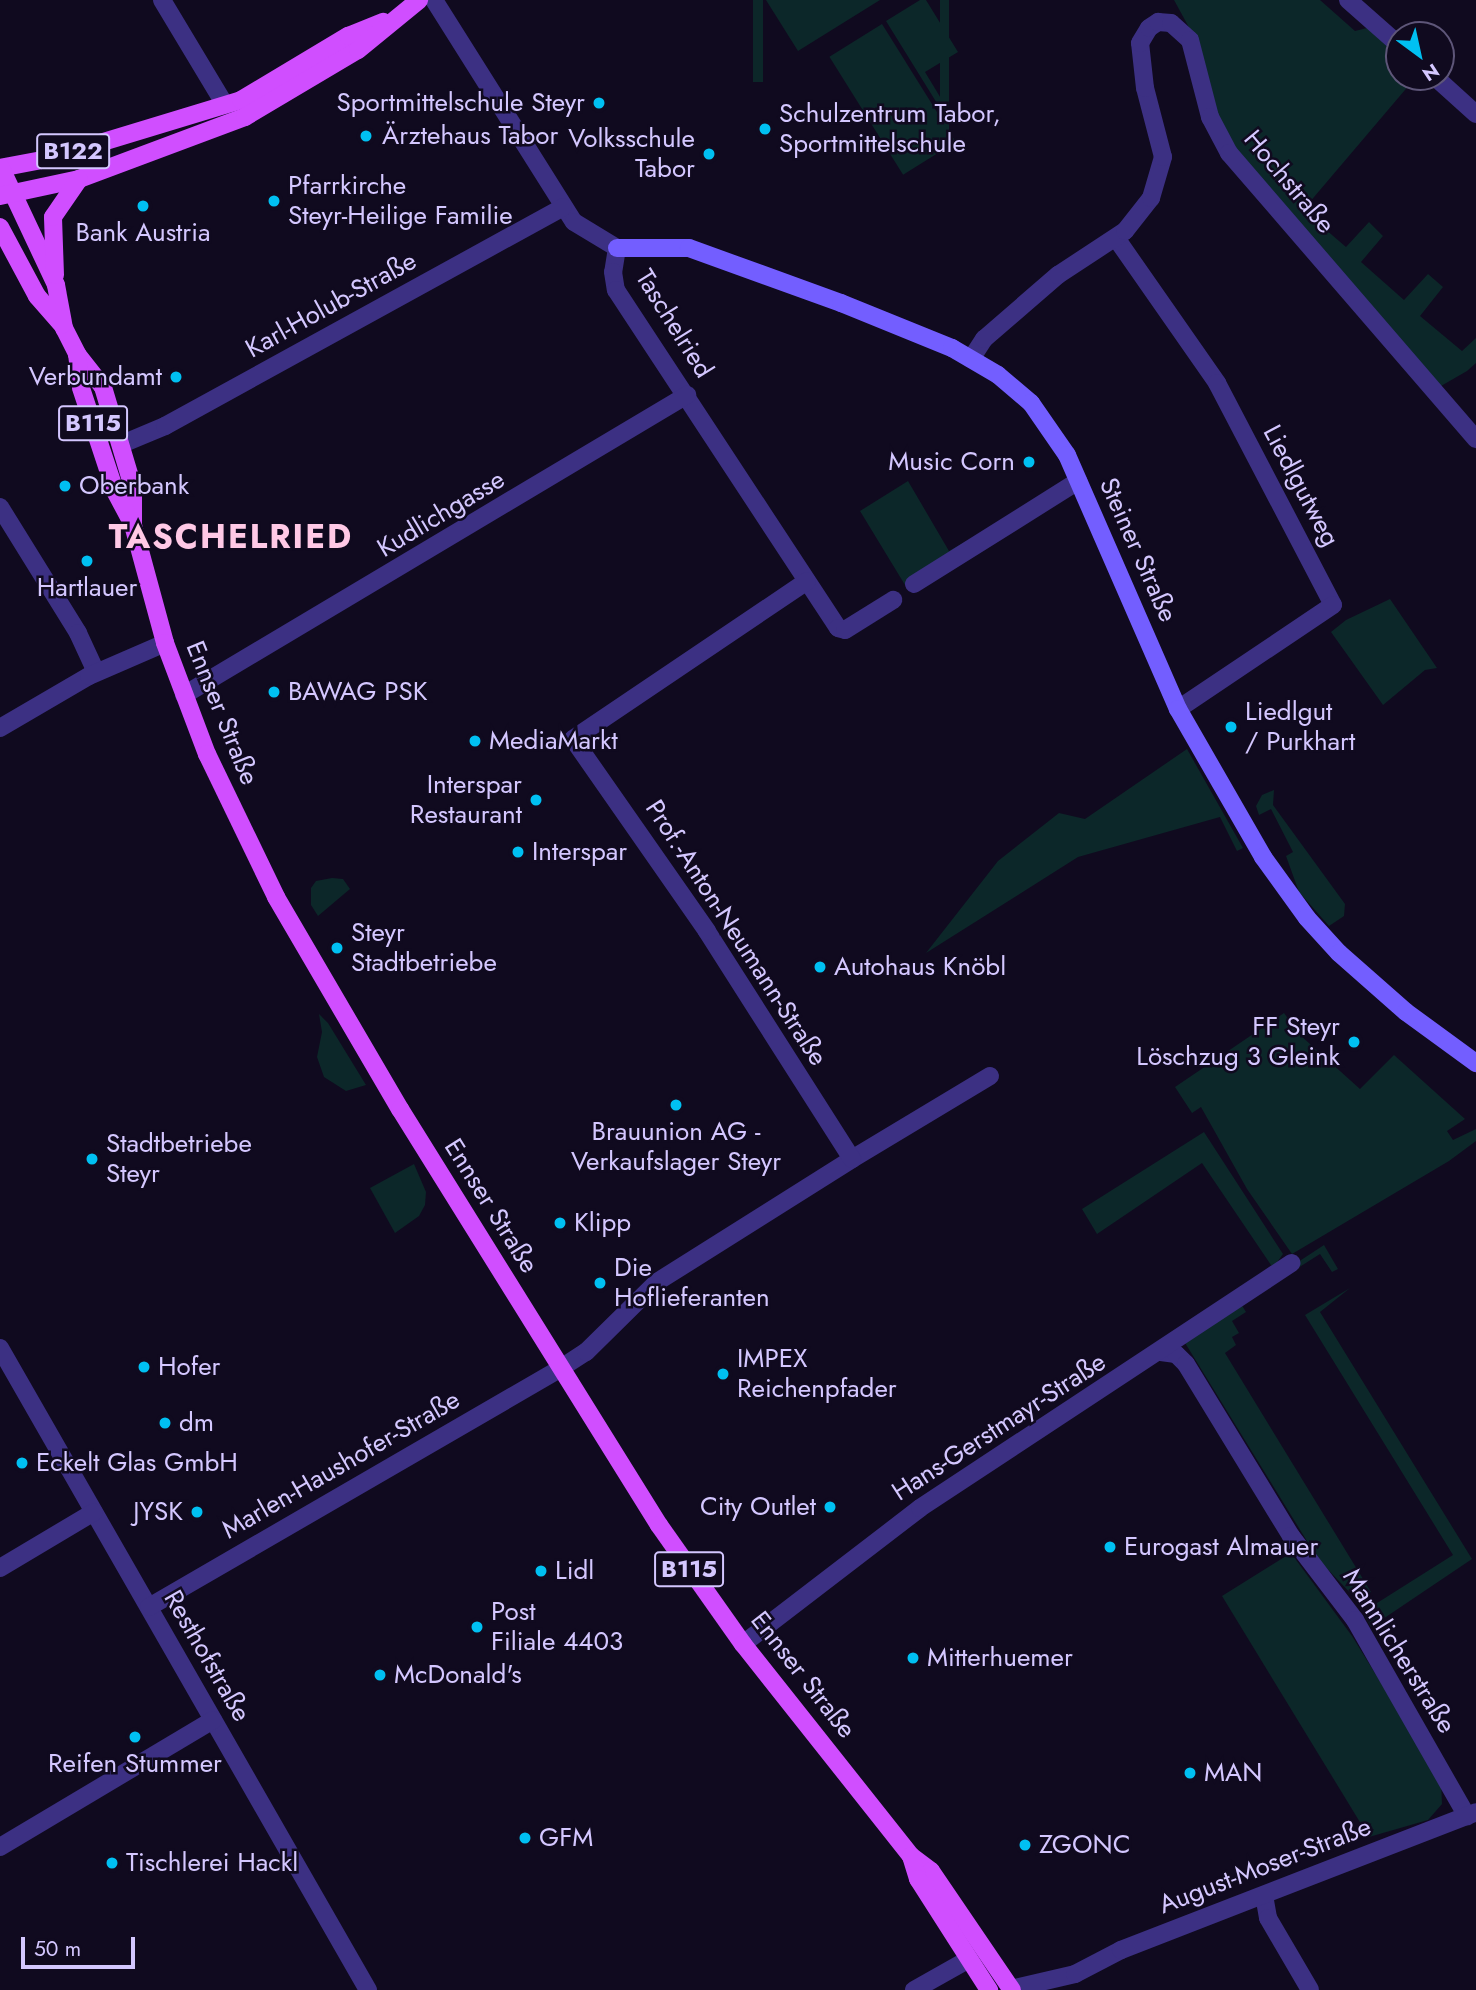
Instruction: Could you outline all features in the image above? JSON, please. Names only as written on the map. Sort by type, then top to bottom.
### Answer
[{"type":"main road","name":"B122","points":[[7,195],[79,179],[245,117],[358,50],[393,18],[419,0]]},
{"type":"main road","name":"B122","points":[[0,169],[225,105],[287,75],[348,36],[393,18]]},
{"type":"main road","name":"Ennser Straße","points":[[0,169],[7,195],[56,285],[64,328]]},
{"type":"main road","points":[[56,285],[53,217],[79,179]]},
{"type":"main road","name":"Ennser Straße","points":[[0,227],[37,296],[64,328],[77,354],[103,387],[133,487],[133,525]]},
{"type":"main road","name":"Ennser Straße","points":[[77,354],[81,388],[115,491],[133,525],[165,643],[184,695],[237,822],[348,1024],[644,1503],[744,1644],[911,1856],[931,1871],[1011,1989]]},
{"type":"main road","name":"Ennser Straße","points":[[911,1856],[918,1880],[989,1990]]},
{"type":"street","points":[[162,0],[225,105]]},
{"type":"street","name":"Taschelried","points":[[433,0],[563,207],[588,235],[617,248],[612,272],[616,290],[841,630],[893,600]]},
{"type":"street","points":[[1348,0],[1385,33]]},
{"type":"street","name":"Hochstraße","points":[[971,359],[984,339],[1058,275],[1116,239],[1144,209],[1162,168],[1140,43],[1149,28],[1171,23],[1189,40],[1210,117],[1229,153],[1476,439]]},
{"type":"street","points":[[1451,91],[1476,114]]},
{"type":"street","name":"Karl-Holub-Straße","points":[[122,444],[246,381],[563,207]]},
{"type":"street","name":"Liedlgutweg","points":[[1116,239],[1217,383],[1333,605],[1178,709]]},
{"type":"street","name":"Steiner Straße","points":[[617,248],[689,248],[880,318],[971,359],[1031,403],[1055,434],[1078,481],[1178,709],[1263,857],[1307,918],[1369,981],[1476,1063]]},
{"type":"street","name":"Kudlichgasse","points":[[184,695],[687,395]]},
{"type":"street","points":[[914,584],[1078,481]]},
{"type":"street","points":[[0,508],[78,633],[96,673]]},
{"type":"street","name":"Prof.-Anton-Neumann-Straße","points":[[807,581],[573,739],[708,932],[852,1159]]},
{"type":"street","points":[[0,728],[96,673],[165,643]]},
{"type":"street","points":[[561,1368],[586,1352],[657,1282],[990,1076]]},
{"type":"street","name":"Hans-Gerstmayr-Straße","points":[[744,1644],[920,1508],[1161,1352],[1183,1332],[1291,1263]]},
{"type":"street","name":"Resthofstraße","points":[[0,1348],[368,1990]]},
{"type":"street","name":"Mannlicherstraße","points":[[1161,1352],[1177,1354],[1186,1364],[1291,1536],[1354,1620],[1471,1814]]},
{"type":"street","name":"Marlen-Haushofer-Straße","points":[[149,1608],[561,1368]]},
{"type":"street","points":[[0,1568],[94,1513]]},
{"type":"street","points":[[0,1847],[214,1720]]},
{"type":"street","name":"August-Moser-Straße","points":[[1011,1989],[1075,1974],[1121,1950],[1471,1814]]},
{"type":"street","points":[[1264,1895],[1268,1917],[1310,1990]]},
{"type":"street","points":[[914,1990],[969,1959]]},
{"type":"street","name":"August-Moser-Straße","points":[[1058,1990],[1075,1974]]},
{"type":"green space","points":[[753,0],[763,0],[763,82],[753,82]]},
{"type":"green space","points":[[766,0],[880,0],[798,51]]},
{"type":"green space","points":[[920,0],[926,0],[958,52],[925,72],[948,110],[943,113],[886,21]]},
{"type":"green space","points":[[940,0],[949,0],[949,137],[940,137]]},
{"type":"green space","points":[[1174,0],[1320,0],[1355,31],[1367,28],[1385,44],[1385,91],[1404,91],[1303,210],[1346,247],[1369,222],[1383,236],[1361,262],[1404,300],[1428,274],[1443,287],[1420,316],[1462,351],[1476,338],[1476,363],[1467,371],[1441,386],[1243,160],[1217,115],[1198,44]]},
{"type":"green space","points":[[882,24],[956,142],[903,175],[829,57]]},
{"type":"green space","points":[[908,481],[949,551],[1063,486],[905,585],[860,511]]},
{"type":"green space","points":[[1390,599],[1437,668],[1425,670],[1383,705],[1331,632],[1346,620]]},
{"type":"green space","points":[[1187,749],[1243,848],[1237,851],[1220,817],[1078,857],[926,953],[998,861],[1059,813],[1085,819]]},
{"type":"green space","points":[[1274,790],[1273,805],[1345,904],[1344,916],[1329,926],[1299,892],[1286,856],[1293,852],[1271,809],[1259,815],[1256,806],[1262,795]]},
{"type":"green space","points":[[343,879],[350,889],[318,916],[311,905],[311,888],[316,881]]},
{"type":"green space","points":[[1284,1013],[1300,1035],[1360,1089],[1394,1055],[1465,1119],[1447,1131],[1453,1140],[1476,1129],[1476,1141],[1449,1161],[1292,1254],[1247,1189],[1201,1107],[1192,1113],[1175,1087]]},
{"type":"green space","points":[[319,1014],[328,1023],[366,1085],[346,1091],[324,1077],[317,1057],[322,1032]]},
{"type":"green space","points":[[1204,1132],[1283,1254],[1273,1268],[1202,1163],[1097,1234],[1082,1209]]},
{"type":"green space","points":[[414,1164],[426,1192],[425,1205],[419,1216],[395,1233],[370,1188]]},
{"type":"green space","points":[[1324,1245],[1338,1269],[1332,1272],[1320,1254],[1241,1304],[1246,1312],[1232,1321],[1239,1333],[1232,1337],[1236,1345],[1225,1353],[1371,1592],[1356,1599],[1318,1559],[1182,1338]]},
{"type":"green space","points":[[1350,1288],[1320,1312],[1472,1559],[1371,1627],[1364,1615],[1366,1610],[1453,1555],[1305,1315]]},
{"type":"green space","points":[[1291,1553],[1352,1636],[1441,1780],[1442,1804],[1428,1820],[1369,1837],[1222,1596]]},
{"type":"place","name":"Sportmittelschule Steyr","points":[[599,103]]},
{"type":"place","name":"Schulzentrum Tabor, Sportmittelschule","points":[[765,129]]},
{"type":"place","name":"Ärztehaus Tabor","points":[[366,136]]},
{"type":"place","name":"Volksschule Tabor","points":[[709,154]]},
{"type":"place","name":"Pfarrkirche Steyr-Heilige Familie","points":[[274,201]]},
{"type":"place","name":"Bank Austria","points":[[143,206]]},
{"type":"place","name":"Verbundamt","points":[[176,377]]},
{"type":"place","name":"Music Corn","points":[[1029,462]]},
{"type":"place","name":"Oberbank","points":[[65,486]]},
{"type":"place","name":"Hartlauer","points":[[87,561]]},
{"type":"place","name":"BAWAG PSK","points":[[274,692]]},
{"type":"place","name":"Liedlgut / Purkhart","points":[[1231,727]]},
{"type":"place","name":"MediaMarkt","points":[[475,741]]},
{"type":"place","name":"Interspar Restaurant","points":[[536,800]]},
{"type":"place","name":"Interspar","points":[[518,852]]},
{"type":"place","name":"Steyr Stadtbetriebe","points":[[337,948]]},
{"type":"place","name":"Autohaus Knöbl","points":[[820,967]]},
{"type":"place","name":"FF Steyr Löschzug 3 Gleink","points":[[1354,1042]]},
{"type":"place","name":"Brauunion AG - Verkaufslager Steyr","points":[[676,1105]]},
{"type":"place","name":"Stadtbetriebe Steyr","points":[[92,1159]]},
{"type":"place","name":"Klipp","points":[[560,1223]]},
{"type":"place","name":"Die Hoflieferanten","points":[[600,1283]]},
{"type":"place","name":"Hofer","points":[[144,1367]]},
{"type":"place","name":"IMPEX Reichenpfader","points":[[723,1374]]},
{"type":"place","name":"dm","points":[[165,1423]]},
{"type":"place","name":"Eckelt Glas GmbH","points":[[22,1463]]},
{"type":"place","name":"City Outlet","points":[[830,1507]]},
{"type":"place","name":"JYSK","points":[[197,1512]]},
{"type":"place","name":"Eurogast Almauer","points":[[1110,1547]]},
{"type":"place","name":"Lidl","points":[[541,1571]]},
{"type":"place","name":"Post Filiale 4403","points":[[477,1627]]},
{"type":"place","name":"Mitterhuemer","points":[[913,1658]]},
{"type":"place","name":"McDonald's","points":[[380,1675]]},
{"type":"place","name":"Reifen Stummer","points":[[135,1737]]},
{"type":"place","name":"MAN","points":[[1190,1773]]},
{"type":"place","name":"GFM","points":[[525,1838]]},
{"type":"place","name":"ZGONC","points":[[1025,1845]]},
{"type":"place","name":"Tischlerei Hackl","points":[[112,1863]]},
{"type":"district","name":"TASCHELRIED","points":[[231,537]]}]
